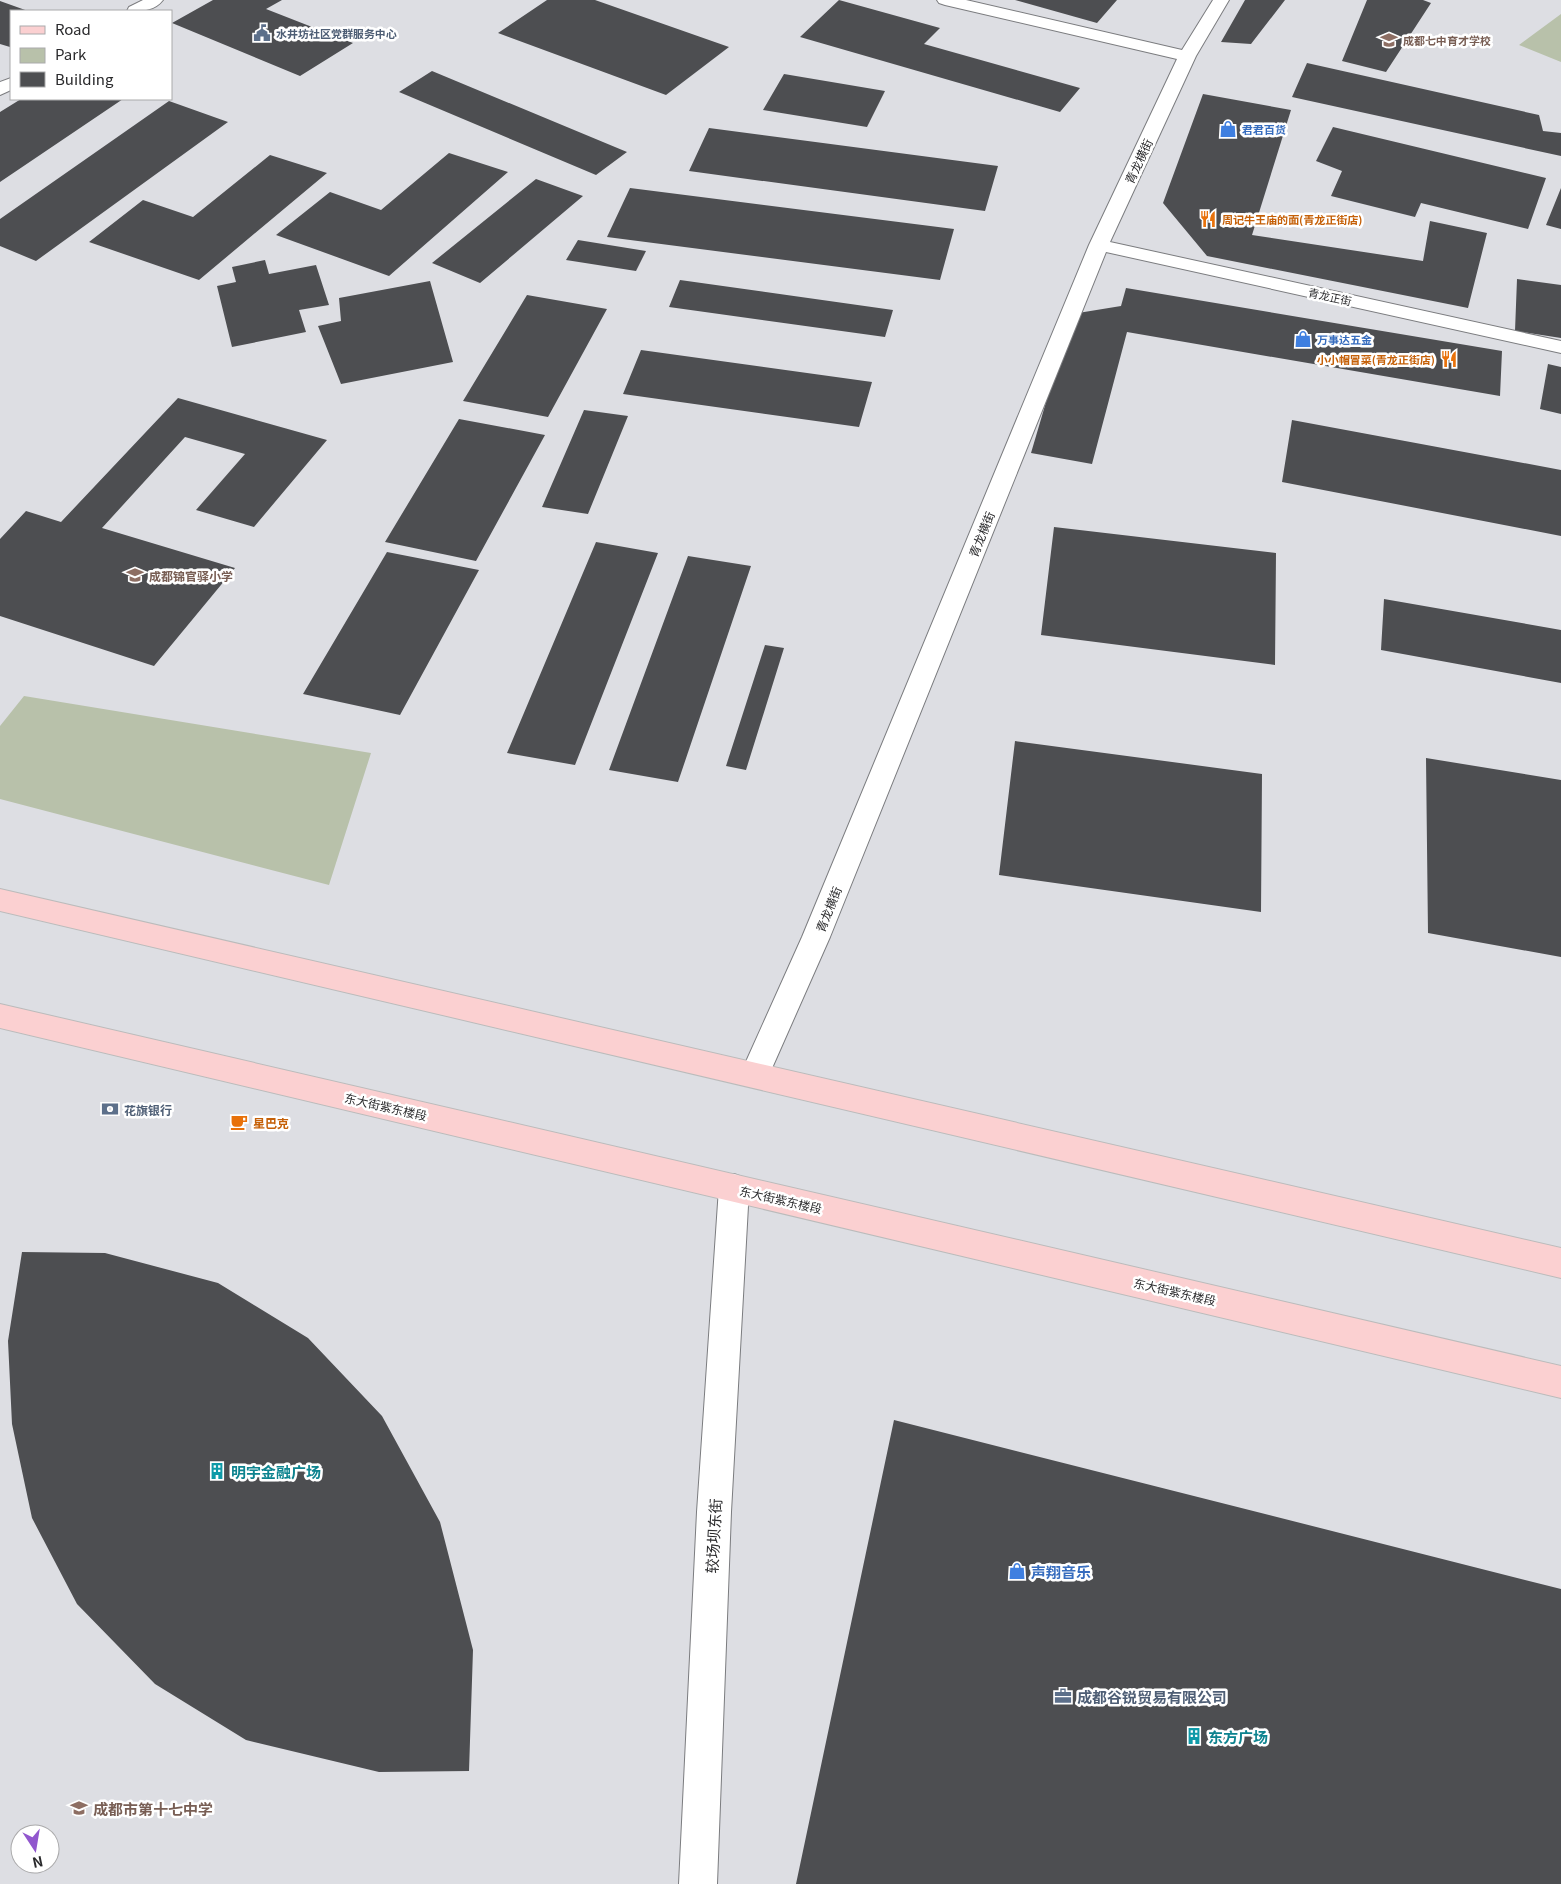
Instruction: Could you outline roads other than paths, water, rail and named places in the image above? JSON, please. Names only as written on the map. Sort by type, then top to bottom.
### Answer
[{"type":"main road","points":[[13,903],[1561,1263]]},
{"type":"main road","name":"东大街紫东楼段","points":[[0,1016],[1561,1382]]},
{"type":"street","points":[[137,10],[154,0]]},
{"type":"street","points":[[945,0],[1187,56]]},
{"type":"street","name":"青龙横街","points":[[754,1075],[816,937],[1100,245],[1187,56],[1221,0]]},
{"type":"street","name":"青龙正街","points":[[1100,245],[1561,347]]},
{"type":"street","name":"较场坝东街","points":[[698,1884],[714,1512],[734,1188]]},
{"type":"place","name":"水井坊社区党群服务中心","points":[[262,33]]},
{"type":"place","name":"成都七中育才学校","points":[[1389,40]]},
{"type":"place","name":"君君百货","points":[[1228,129]]},
{"type":"place","name":"周记牛王庙的面(青龙正街店)","points":[[1208,219]]},
{"type":"place","name":"万事达五金","points":[[1303,339]]},
{"type":"place","name":"小小帽冒菜(青龙正街店)","points":[[1449,359]]},
{"type":"place","name":"成都锦官驿小学","points":[[135,575]]},
{"type":"place","name":"花旗银行","points":[[110,1109]]},
{"type":"place","name":"星巴克","points":[[239,1122]]},
{"type":"place","name":"明宇金融广场","points":[[217,1471]]},
{"type":"place","name":"声翔音乐","points":[[1017,1571]]},
{"type":"place","name":"成都谷锐贸易有限公司","points":[[1063,1696]]},
{"type":"place","name":"东方广场","points":[[1194,1736]]},
{"type":"place","name":"成都市第十七中学","points":[[79,1808]]}]
